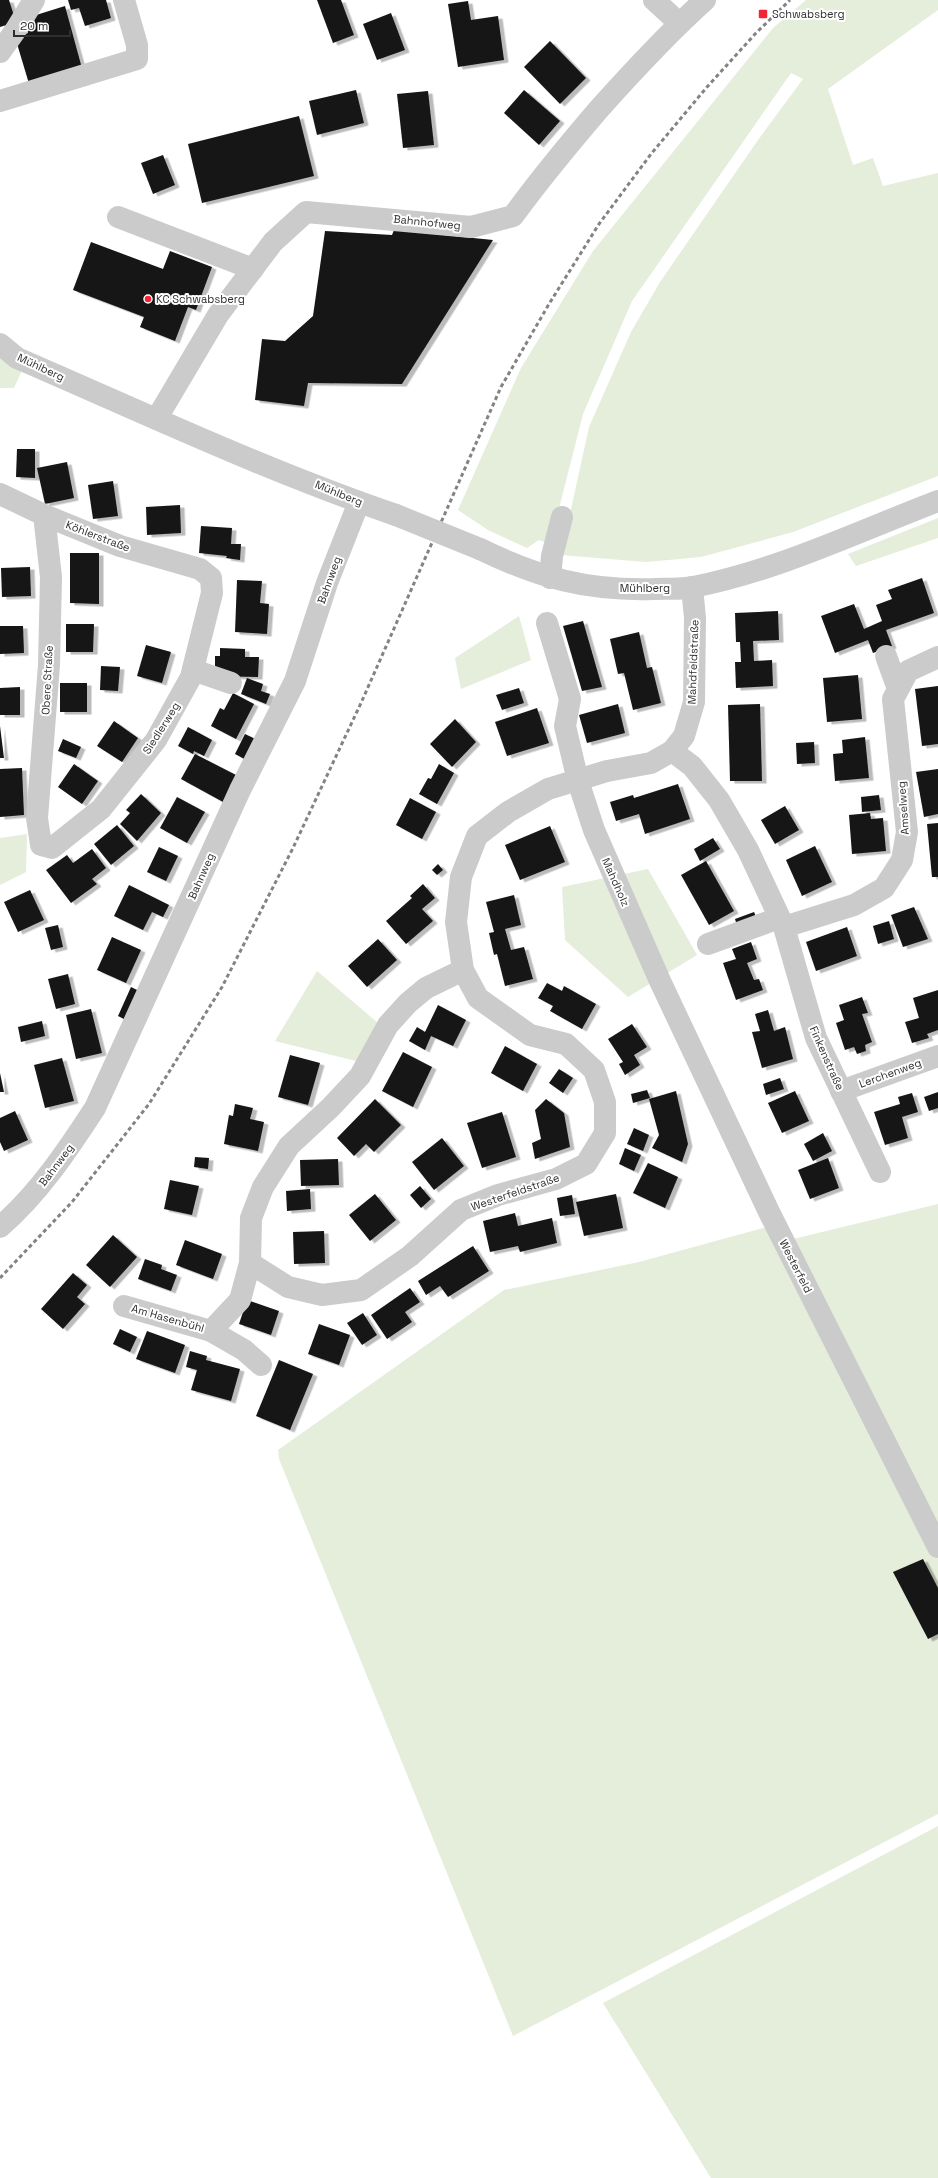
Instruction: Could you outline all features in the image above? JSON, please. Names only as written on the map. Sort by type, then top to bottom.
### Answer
[{"type":"street","points":[[0,52],[34,0]]},
{"type":"street","points":[[0,101],[137,59],[137,45],[124,0]]},
{"type":"street","points":[[654,0],[679,23]]},
{"type":"street","name":"Bahnhofweg","points":[[157,418],[218,315],[273,242],[306,212],[471,226],[513,216],[544,173],[634,69],[679,23],[705,0]]},
{"type":"street","points":[[118,217],[253,269]]},
{"type":"street","name":"Mühlberg","points":[[0,344],[17,358],[263,464],[480,549],[517,567],[550,578],[593,587],[638,589],[692,587],[775,566],[852,537],[938,501]]},
{"type":"street","name":"Köhlerstraße","points":[[0,494],[44,515],[120,546],[200,569]]},
{"type":"street","name":"Bahnweg","points":[[0,1226],[27,1203],[65,1155],[95,1108],[240,790],[295,681],[327,583],[359,502]]},
{"type":"street","name":"Obere Straße","points":[[41,845],[37,818],[49,665],[51,577],[44,515]]},
{"type":"street","points":[[550,578],[552,556],[562,517]]},
{"type":"street","name":"Siedlerweg","points":[[41,845],[52,848],[101,809],[156,740],[191,677],[193,670],[212,593],[210,578],[200,569]]},
{"type":"street","name":"Mahdfeldstraße","points":[[456,922],[461,877],[478,836],[508,812],[548,789],[607,771],[651,763],[672,751],[684,736],[694,702],[695,618],[692,587]]},
{"type":"street","points":[[547,623],[570,699],[565,726],[578,781]]},
{"type":"street","points":[[886,656],[898,689]]},
{"type":"street","name":"Amselweg","points":[[781,922],[854,905],[884,888],[902,860],[907,832],[893,699],[908,671],[938,657]]},
{"type":"street","points":[[193,670],[231,683]]},
{"type":"street","name":"Finkenstraße","points":[[672,751],[692,766],[719,800],[748,850],[781,922],[816,1038],[880,1172]]},
{"type":"street","name":"Mahdholz","points":[[578,781],[594,830],[660,981]]},
{"type":"street","name":"Westerfeldstraße","points":[[250,1263],[288,1287],[322,1295],[360,1290],[410,1256],[461,1210],[498,1195],[556,1179],[586,1164],[605,1133],[605,1102],[594,1070],[566,1044],[530,1035],[478,998],[463,970],[456,922]]},
{"type":"street","points":[[708,944],[781,922]]},
{"type":"street","points":[[250,1263],[251,1218],[264,1187],[289,1146],[331,1107],[360,1076],[388,1025],[408,1003],[426,988],[463,970]]},
{"type":"street","name":"Westerfeld","points":[[660,981],[770,1214],[938,1548]]},
{"type":"street","name":"Lerchenweg","points":[[841,1091],[938,1056]]},
{"type":"street","name":"Am Hasenbühl","points":[[211,1331],[240,1300],[250,1263]]},
{"type":"street","name":"Am Hasenbühl","points":[[124,1306],[211,1331],[244,1350],[261,1365]]},
{"type":"green space","points":[[806,0],[938,0],[938,10],[828,89],[853,165],[873,158],[883,186],[938,173],[938,476],[793,532],[701,557],[646,562],[561,555],[589,427],[631,332],[660,282],[758,140],[803,79],[791,73],[632,301],[583,414],[554,528],[547,543],[539,540],[527,548],[488,530],[458,510],[521,368],[593,251],[773,28]]},
{"type":"green space","points":[[0,352],[23,368],[14,388],[0,388]]},
{"type":"green space","points":[[938,518],[938,538],[856,566],[848,554]]},
{"type":"green space","points":[[519,616],[531,660],[461,689],[455,658]]},
{"type":"green space","points":[[27,834],[26,872],[0,885],[0,838]]},
{"type":"green space","points":[[648,869],[697,955],[628,997],[565,940],[562,887]]},
{"type":"green space","points":[[317,971],[378,1023],[360,1062],[275,1041]]},
{"type":"green space","points":[[938,1204],[938,1533],[789,1240]]},
{"type":"green space","points":[[770,1226],[938,1559],[938,1814],[513,2036],[279,1459],[278,1450],[504,1290],[639,1262]]},
{"type":"green space","points":[[938,1826],[938,2178],[711,2178],[603,2003]]},
{"type":"building","points":[[0,0],[9,0],[16,22],[0,27]]},
{"type":"building","points":[[68,0],[106,0],[111,18],[85,26],[79,8],[71,10]]},
{"type":"building","points":[[317,0],[341,0],[354,35],[333,43]]},
{"type":"building","points":[[468,1],[471,20],[498,16],[504,60],[458,67],[448,4]]},
{"type":"building","points":[[65,6],[83,72],[30,87],[15,37],[28,33],[25,26],[35,23],[33,16]]},
{"type":"building","points":[[391,13],[405,50],[377,60],[363,24]]},
{"type":"building","points":[[550,41],[586,78],[560,104],[524,67]]},
{"type":"building","points":[[356,90],[364,123],[317,135],[309,101]]},
{"type":"building","points":[[524,90],[560,121],[539,145],[504,113]]},
{"type":"building","points":[[428,91],[434,145],[403,148],[397,94]]},
{"type":"building","points":[[299,116],[314,176],[202,203],[188,144]]},
{"type":"building","points":[[163,155],[175,185],[153,194],[141,163]]},
{"type":"building","points":[[394,230],[493,240],[402,384],[308,383],[304,406],[255,400],[262,339],[285,341],[313,316],[325,231],[392,235]]},
{"type":"building","name":"KC Schwabsberg","points":[[91,242],[163,269],[170,251],[212,267],[196,310],[188,307],[175,341],[140,327],[144,317],[73,290]]},
{"type":"building","points":[[17,449],[35,449],[35,478],[16,477]]},
{"type":"building","points":[[67,462],[74,498],[45,504],[37,468]]},
{"type":"building","points":[[113,481],[118,516],[93,519],[88,485]]},
{"type":"building","points":[[180,505],[181,533],[147,535],[146,507]]},
{"type":"building","points":[[201,526],[232,528],[231,544],[241,544],[240,560],[226,558],[227,556],[199,553]]},
{"type":"building","points":[[70,553],[99,553],[99,604],[70,603]]},
{"type":"building","points":[[30,567],[31,596],[2,597],[1,568]]},
{"type":"building","points":[[922,578],[934,613],[886,630],[892,646],[873,653],[868,640],[835,653],[821,616],[854,604],[864,629],[882,621],[876,605],[892,599],[888,590]]},
{"type":"building","points":[[237,580],[262,581],[260,603],[269,604],[267,634],[235,632]]},
{"type":"building","points":[[778,611],[779,640],[753,641],[754,661],[772,660],[773,686],[736,688],[735,662],[741,662],[740,642],[736,642],[735,613]]},
{"type":"building","points":[[583,621],[602,687],[582,691],[563,626]]},
{"type":"building","points":[[66,624],[94,624],[93,652],[66,652]]},
{"type":"building","points":[[0,626],[23,626],[24,653],[0,654]]},
{"type":"building","points":[[639,632],[647,668],[652,667],[661,703],[633,710],[624,673],[618,674],[610,639]]},
{"type":"building","points":[[146,645],[171,652],[162,683],[137,676]]},
{"type":"building","points":[[220,648],[245,649],[245,657],[259,657],[258,677],[215,676],[215,656],[220,656]]},
{"type":"building","points":[[101,666],[120,667],[118,691],[100,690]]},
{"type":"building","points":[[858,675],[862,719],[827,722],[823,678]]},
{"type":"building","points":[[247,678],[263,684],[261,691],[270,694],[266,704],[241,694]]},
{"type":"building","points":[[60,683],[87,683],[87,712],[60,712]]},
{"type":"building","points":[[938,686],[938,744],[922,746],[915,689]]},
{"type":"building","points":[[20,687],[20,715],[0,715],[0,688]]},
{"type":"building","points":[[519,688],[524,703],[502,710],[496,695]]},
{"type":"building","points":[[233,693],[254,704],[236,739],[211,726],[220,708],[224,710]]},
{"type":"building","points":[[618,704],[625,733],[587,743],[579,715]]},
{"type":"building","points":[[760,704],[762,781],[730,781],[728,705]]},
{"type":"building","points":[[537,708],[549,743],[507,756],[495,722]]},
{"type":"building","points":[[455,719],[476,742],[452,767],[430,744]]},
{"type":"building","points":[[114,721],[138,738],[122,762],[97,746]]},
{"type":"building","points":[[0,726],[4,758],[0,758]]},
{"type":"building","points":[[188,727],[212,740],[204,756],[194,751],[193,754],[178,746]]},
{"type":"building","points":[[245,734],[260,741],[250,762],[235,754]]},
{"type":"building","points":[[865,737],[869,778],[835,781],[833,754],[843,753],[842,740]]},
{"type":"building","points":[[63,739],[81,747],[76,758],[58,751]]},
{"type":"building","points":[[814,742],[815,763],[797,764],[796,743]]},
{"type":"building","points":[[195,754],[238,776],[223,802],[181,779]]},
{"type":"building","points":[[74,764],[98,781],[82,804],[58,787]]},
{"type":"building","points":[[439,764],[454,773],[437,804],[419,794],[428,778],[431,779]]},
{"type":"building","points":[[22,768],[24,815],[0,817],[0,769]]},
{"type":"building","points":[[938,769],[938,814],[924,817],[916,772]]},
{"type":"building","points":[[678,784],[690,819],[645,834],[639,814],[616,821],[610,802],[633,795],[634,798]]},
{"type":"building","points":[[141,794],[161,813],[137,841],[120,824],[130,813],[126,810]]},
{"type":"building","points":[[879,795],[881,810],[862,812],[861,797]]},
{"type":"building","points":[[177,797],[205,812],[187,843],[160,828]]},
{"type":"building","points":[[410,798],[436,812],[422,839],[396,825]]},
{"type":"building","points":[[785,806],[799,830],[775,844],[761,820]]},
{"type":"building","points":[[870,813],[871,819],[883,818],[886,851],[852,854],[849,815]]},
{"type":"building","points":[[938,823],[938,877],[932,877],[927,824]]},
{"type":"building","points":[[117,825],[134,846],[111,865],[94,844]]},
{"type":"building","points":[[550,826],[565,862],[520,880],[505,845]]},
{"type":"building","points":[[713,838],[720,849],[700,861],[694,849]]},
{"type":"building","points":[[815,846],[832,882],[802,896],[786,860]]},
{"type":"building","points":[[159,847],[178,856],[166,881],[147,872]]},
{"type":"building","points":[[92,849],[106,868],[92,879],[97,884],[71,903],[46,870],[67,855],[73,863]]},
{"type":"building","points":[[706,861],[734,911],[709,925],[681,875]]},
{"type":"building","points":[[438,864],[443,870],[437,875],[432,870]]},
{"type":"building","points":[[423,884],[435,898],[422,909],[433,921],[406,944],[386,921],[412,898],[410,896]]},
{"type":"building","points":[[129,885],[169,905],[163,917],[152,912],[143,930],[114,916]]},
{"type":"building","points":[[30,890],[44,920],[18,932],[4,902]]},
{"type":"building","points":[[514,895],[521,925],[505,929],[511,950],[524,947],[533,979],[505,986],[497,954],[494,955],[489,933],[494,932],[486,902]]},
{"type":"building","points":[[914,907],[928,939],[903,947],[891,915]]},
{"type":"building","points":[[754,912],[758,921],[738,929],[735,919]]},
{"type":"building","points":[[889,921],[894,939],[878,944],[873,926]]},
{"type":"building","points":[[58,925],[63,947],[51,950],[45,928]]},
{"type":"building","points":[[847,927],[857,956],[816,971],[806,942]]},
{"type":"building","points":[[112,937],[141,950],[126,983],[97,970]]},
{"type":"building","points":[[378,939],[397,960],[367,987],[348,966]]},
{"type":"building","points":[[751,942],[757,959],[747,963],[754,980],[759,979],[763,990],[736,1000],[723,963],[736,959],[732,949]]},
{"type":"building","points":[[68,974],[75,1004],[56,1009],[48,979]]},
{"type":"building","points":[[547,983],[562,991],[564,986],[596,1004],[582,1029],[550,1011],[553,1006],[538,998]]},
{"type":"building","points":[[131,987],[143,993],[130,1022],[118,1016]]},
{"type":"building","points":[[938,990],[938,1030],[927,1034],[929,1038],[912,1043],[905,1022],[919,1018],[913,998]]},
{"type":"building","points":[[862,997],[868,1013],[862,1014],[872,1042],[865,1045],[866,1051],[857,1054],[854,1047],[845,1050],[836,1023],[844,1020],[839,1005]]},
{"type":"building","points":[[438,1005],[466,1020],[453,1046],[431,1036],[425,1050],[409,1041],[417,1027],[425,1032]]},
{"type":"building","points":[[91,1009],[102,1053],[76,1059],[66,1015]]},
{"type":"building","points":[[768,1010],[774,1031],[785,1027],[793,1059],[762,1068],[752,1032],[760,1031],[755,1014]]},
{"type":"building","points":[[42,1021],[45,1036],[21,1042],[18,1027]]},
{"type":"building","points":[[632,1024],[647,1047],[634,1055],[640,1065],[625,1075],[619,1064],[623,1062],[608,1039]]},
{"type":"building","points":[[505,1046],[537,1064],[523,1091],[491,1073]]},
{"type":"building","points":[[403,1052],[432,1067],[413,1107],[382,1091]]},
{"type":"building","points":[[290,1055],[320,1063],[308,1105],[278,1097]]},
{"type":"building","points":[[62,1058],[74,1101],[45,1108],[34,1065]]},
{"type":"building","points":[[559,1069],[573,1078],[563,1093],[549,1083]]},
{"type":"building","points":[[0,1073],[4,1092],[0,1092]]},
{"type":"building","points":[[780,1078],[784,1089],[766,1095],[763,1084]]},
{"type":"building","points":[[647,1090],[650,1098],[633,1103],[631,1094]]},
{"type":"building","points":[[676,1091],[688,1144],[682,1162],[652,1148],[659,1135],[649,1099]]},
{"type":"building","points":[[795,1091],[809,1121],[782,1133],[768,1103]]},
{"type":"building","points":[[938,1092],[938,1108],[929,1111],[924,1097]]},
{"type":"building","points":[[912,1093],[918,1112],[902,1117],[908,1138],[885,1145],[874,1112],[900,1104],[898,1097]]},
{"type":"building","points":[[375,1099],[401,1125],[374,1152],[366,1144],[354,1156],[337,1138]]},
{"type":"building","points":[[546,1099],[564,1113],[570,1147],[535,1159],[532,1143],[541,1139],[535,1110]]},
{"type":"building","points":[[235,1104],[253,1108],[250,1119],[264,1122],[258,1151],[224,1144],[229,1115],[233,1116]]},
{"type":"building","points":[[15,1111],[28,1140],[4,1151],[0,1142],[0,1118]]},
{"type":"building","points":[[502,1112],[516,1157],[482,1168],[467,1123]]},
{"type":"building","points":[[634,1128],[649,1135],[643,1151],[627,1144]]},
{"type":"building","points":[[823,1133],[832,1151],[813,1161],[804,1144]]},
{"type":"building","points":[[442,1138],[464,1166],[434,1190],[412,1162]]},
{"type":"building","points":[[625,1148],[641,1155],[634,1171],[619,1164]]},
{"type":"building","points":[[195,1157],[209,1158],[208,1169],[194,1167]]},
{"type":"building","points":[[828,1158],[839,1188],[810,1199],[798,1170]]},
{"type":"building","points":[[338,1159],[339,1185],[301,1186],[300,1160]]},
{"type":"building","points":[[648,1163],[678,1177],[665,1208],[633,1193]]},
{"type":"building","points":[[170,1180],[199,1186],[192,1215],[164,1209]]},
{"type":"building","points":[[420,1186],[431,1199],[421,1208],[410,1195]]},
{"type":"building","points":[[310,1189],[311,1209],[287,1211],[286,1191]]},
{"type":"building","points":[[375,1194],[396,1220],[370,1241],[349,1215]]},
{"type":"building","points":[[616,1194],[623,1228],[584,1236],[576,1202]]},
{"type":"building","points":[[572,1195],[575,1214],[560,1216],[557,1198]]},
{"type":"building","points":[[515,1213],[518,1226],[552,1218],[557,1243],[520,1252],[518,1246],[490,1252],[483,1221]]},
{"type":"building","points":[[324,1231],[325,1263],[294,1264],[293,1232]]},
{"type":"building","points":[[113,1235],[137,1257],[110,1287],[86,1265]]},
{"type":"building","points":[[185,1240],[222,1254],[213,1279],[176,1265]]},
{"type":"building","points":[[473,1246],[489,1271],[448,1297],[440,1286],[426,1295],[418,1281]]},
{"type":"building","points":[[145,1259],[162,1265],[161,1269],[177,1275],[171,1291],[138,1279]]},
{"type":"building","points":[[73,1273],[87,1285],[77,1297],[85,1304],[63,1329],[41,1309]]},
{"type":"building","points":[[410,1288],[420,1302],[405,1312],[412,1322],[387,1339],[371,1315]]},
{"type":"building","points":[[247,1300],[279,1311],[271,1335],[239,1324]]},
{"type":"building","points":[[363,1313],[377,1335],[362,1345],[347,1323]]},
{"type":"building","points":[[319,1324],[350,1335],[339,1365],[308,1354]]},
{"type":"building","points":[[120,1329],[137,1337],[130,1352],[113,1344]]},
{"type":"building","points":[[147,1331],[185,1345],[175,1373],[136,1359]]},
{"type":"building","points":[[190,1351],[207,1356],[206,1360],[240,1369],[231,1401],[191,1390],[197,1370],[186,1367]]},
{"type":"building","points":[[279,1360],[313,1374],[290,1430],[256,1416]]},
{"type":"building","points":[[923,1559],[938,1588],[938,1634],[928,1639],[893,1572]]},
{"type":"railway","points":[[0,1278],[72,1202],[149,1104],[222,987],[293,848],[361,703],[501,387],[549,304],[599,224],[651,154],[707,87],[756,33],[790,0]]},
{"type":"place","name":"Schwabsberg","points":[[763,14]]},
{"type":"place","name":"KC Schwabsberg","points":[[148,299]]}]
